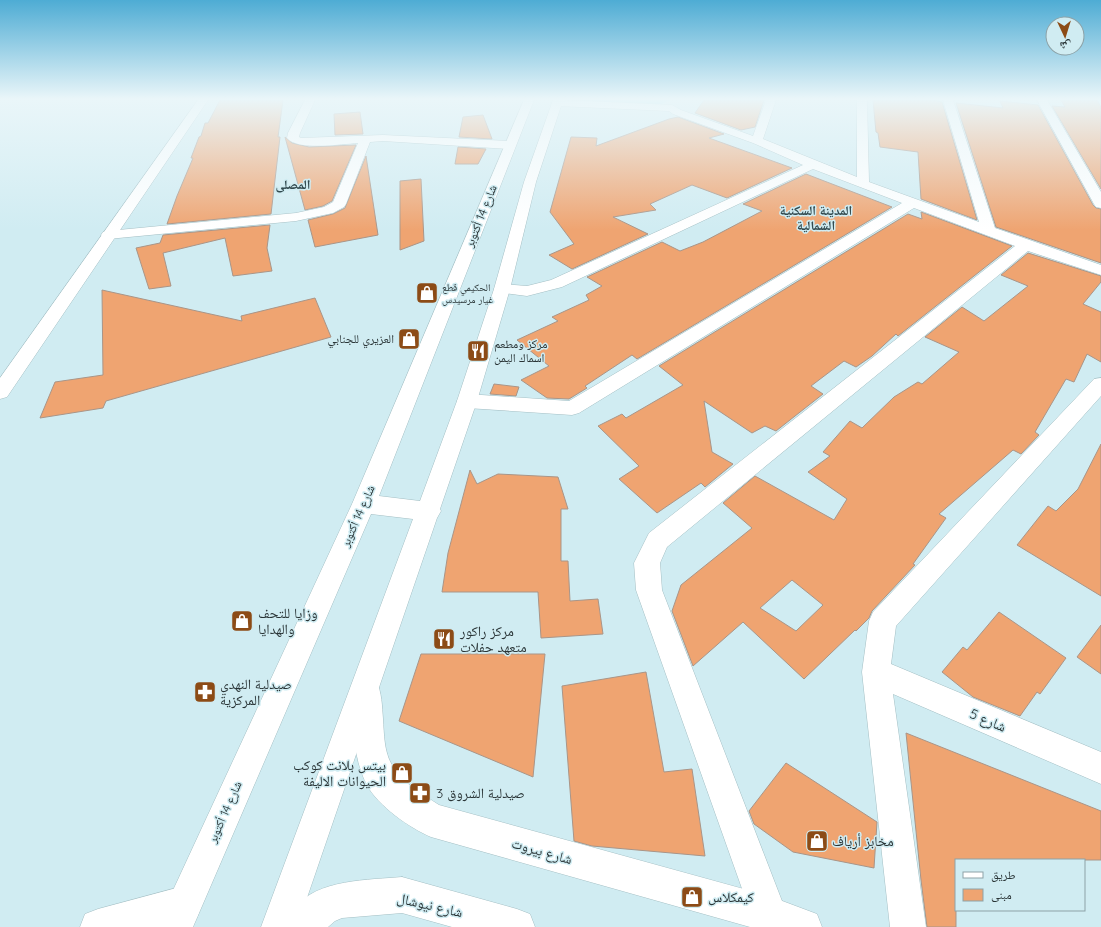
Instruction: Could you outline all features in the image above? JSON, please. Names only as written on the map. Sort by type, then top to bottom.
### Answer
[{"type":"street","points":[[0,392],[108,234],[172,143]]},
{"type":"street","points":[[108,234],[296,216],[328,210],[339,204],[363,143]]},
{"type":"street","points":[[467,143],[509,145]]},
{"type":"street","name":"شارع 14 أكتوبر","points":[[179,916],[364,504],[513,180],[534,143]]},
{"type":"street","points":[[762,143],[813,165],[863,182],[988,229],[1026,245],[1101,270]]},
{"type":"street","points":[[863,143],[863,182]]},
{"type":"street","points":[[961,143],[988,229]]},
{"type":"street","points":[[1067,143],[1101,204]]},
{"type":"street","name":"شارع 14 أكتوبر","points":[[279,927],[429,511],[467,401],[502,289],[513,180],[509,145]]},
{"type":"street","points":[[502,289],[528,291],[556,284],[813,165]]},
{"type":"street","points":[[467,401],[572,408],[914,202]]},
{"type":"street","points":[[769,914],[649,590],[647,563],[658,540],[1026,245]]},
{"type":"street","points":[[908,927],[876,672],[883,621],[1101,384]]},
{"type":"street","points":[[364,504],[429,511]]},
{"type":"street","name":"شارع 5","points":[[876,672],[1101,768]]},
{"type":"street","name":"شارع بيروت","points":[[366,688],[371,751],[379,775],[399,798],[431,820],[769,914],[804,927]]},
{"type":"street","name":"شارع نيوشال","points":[[304,927],[309,919],[322,908],[341,900],[402,895],[517,927]]},
{"type":"street","points":[[98,927],[179,916]]},
{"type":"building","points":[[197,143],[279,143],[271,214],[167,224],[193,158],[191,158]]},
{"type":"building","points":[[287,143],[309,147],[356,145],[332,201],[323,206],[305,210]]},
{"type":"building","points":[[569,143],[596,143],[596,146],[603,143],[724,143],[792,168],[727,198],[692,185],[650,204],[656,210],[613,217],[648,234],[572,269],[549,255],[574,244],[550,212]]},
{"type":"building","points":[[879,143],[954,143],[977,220],[921,199],[918,152],[880,147]]},
{"type":"building","points":[[969,143],[1059,143],[1093,205],[1096,208],[1101,209],[1101,263],[996,227]]},
{"type":"building","points":[[1074,143],[1101,143],[1101,189]]},
{"type":"building","points":[[458,147],[486,149],[478,164],[455,164]]},
{"type":"building","points":[[366,156],[378,235],[315,247],[308,220],[333,214],[345,208]]},
{"type":"building","points":[[806,174],[892,207],[637,359],[632,355],[585,386],[587,388],[569,399],[547,398],[521,380],[549,366],[517,340],[558,321],[552,317],[589,300],[586,295],[602,286],[587,277],[662,242],[680,251],[703,242],[762,211],[743,204]]},
{"type":"building","points":[[421,179],[424,241],[400,250],[400,181]]},
{"type":"building","points":[[921,212],[1012,246],[898,336],[896,334],[872,356],[856,367],[844,361],[811,386],[823,394],[776,431],[765,426],[752,433],[704,401],[712,452],[733,464],[705,487],[701,483],[657,513],[619,479],[639,466],[598,426],[622,414],[626,418],[683,385],[659,366],[908,214],[922,219]]},
{"type":"building","points":[[270,225],[267,248],[272,271],[233,276],[225,238],[163,253],[171,286],[149,289],[136,248],[160,243],[163,235]]},
{"type":"building","points":[[1028,253],[1101,276],[1101,282],[1083,304],[1101,312],[1101,362],[1087,354],[1074,382],[1066,379],[1035,432],[1039,435],[1021,454],[1013,450],[939,514],[946,518],[913,564],[915,565],[872,611],[869,618],[804,679],[743,622],[693,666],[672,611],[681,585],[752,528],[723,503],[755,476],[834,520],[847,499],[808,472],[830,456],[823,452],[850,421],[862,428],[894,397],[918,382],[922,384],[959,352],[925,337],[962,307],[984,321],[1028,286],[1001,275]],"holes":[[[792,580],[823,605],[796,631],[760,608]]]},
{"type":"building","points":[[102,290],[242,321],[241,316],[315,298],[331,337],[106,401],[103,408],[40,418],[55,382],[103,375]]},
{"type":"building","points":[[494,384],[519,387],[516,396],[490,394]]},
{"type":"building","points":[[1101,444],[1101,596],[1017,545],[1048,506],[1056,511],[1078,489]]},
{"type":"building","points":[[470,470],[477,484],[498,474],[558,477],[568,509],[561,509],[561,561],[568,561],[570,601],[598,599],[603,634],[541,638],[538,592],[442,592],[448,553]]},
{"type":"building","points":[[999,612],[1066,658],[1040,694],[1037,692],[1020,716],[973,697],[942,672],[963,647],[967,650]]},
{"type":"building","points":[[1101,625],[1101,674],[1077,657]]},
{"type":"building","points":[[421,654],[545,654],[533,777],[399,721]]},
{"type":"building","points":[[646,672],[664,772],[692,769],[705,856],[592,846],[574,841],[562,686]]},
{"type":"building","points":[[906,733],[1101,811],[1101,860],[955,859],[956,927],[927,927]]},
{"type":"building","points":[[786,763],[877,822],[874,868],[793,852],[754,824],[749,811]]},
{"type":"place","name":"الحكيمي قطع غيار مرسيدس","points":[[427,293]]},
{"type":"place","name":"العزيري للجنابي","points":[[409,339]]},
{"type":"place","name":"مركز ومطعم اسماك اليمن","points":[[478,351]]},
{"type":"place","name":"وزايا للتحف والهدايا","points":[[242,621]]},
{"type":"place","name":"مركز راكور متعهد حفلات","points":[[444,639]]},
{"type":"place","name":"صيدلية النهدي المركزية","points":[[205,692]]},
{"type":"place","name":"بيتس بلانت كوكب الحيوانات الاليفة","points":[[402,773]]},
{"type":"place","name":"صيدلية الشروق 3","points":[[420,793]]},
{"type":"place","name":"مخابز أرياف","points":[[817,841]]},
{"type":"place","name":"كيمكلاس","points":[[692,897]]},
{"type":"district","name":"المصلى","points":[[293,184]]},
{"type":"district","name":"المدينة السكنية الشمالية","points":[[816,218]]}]
